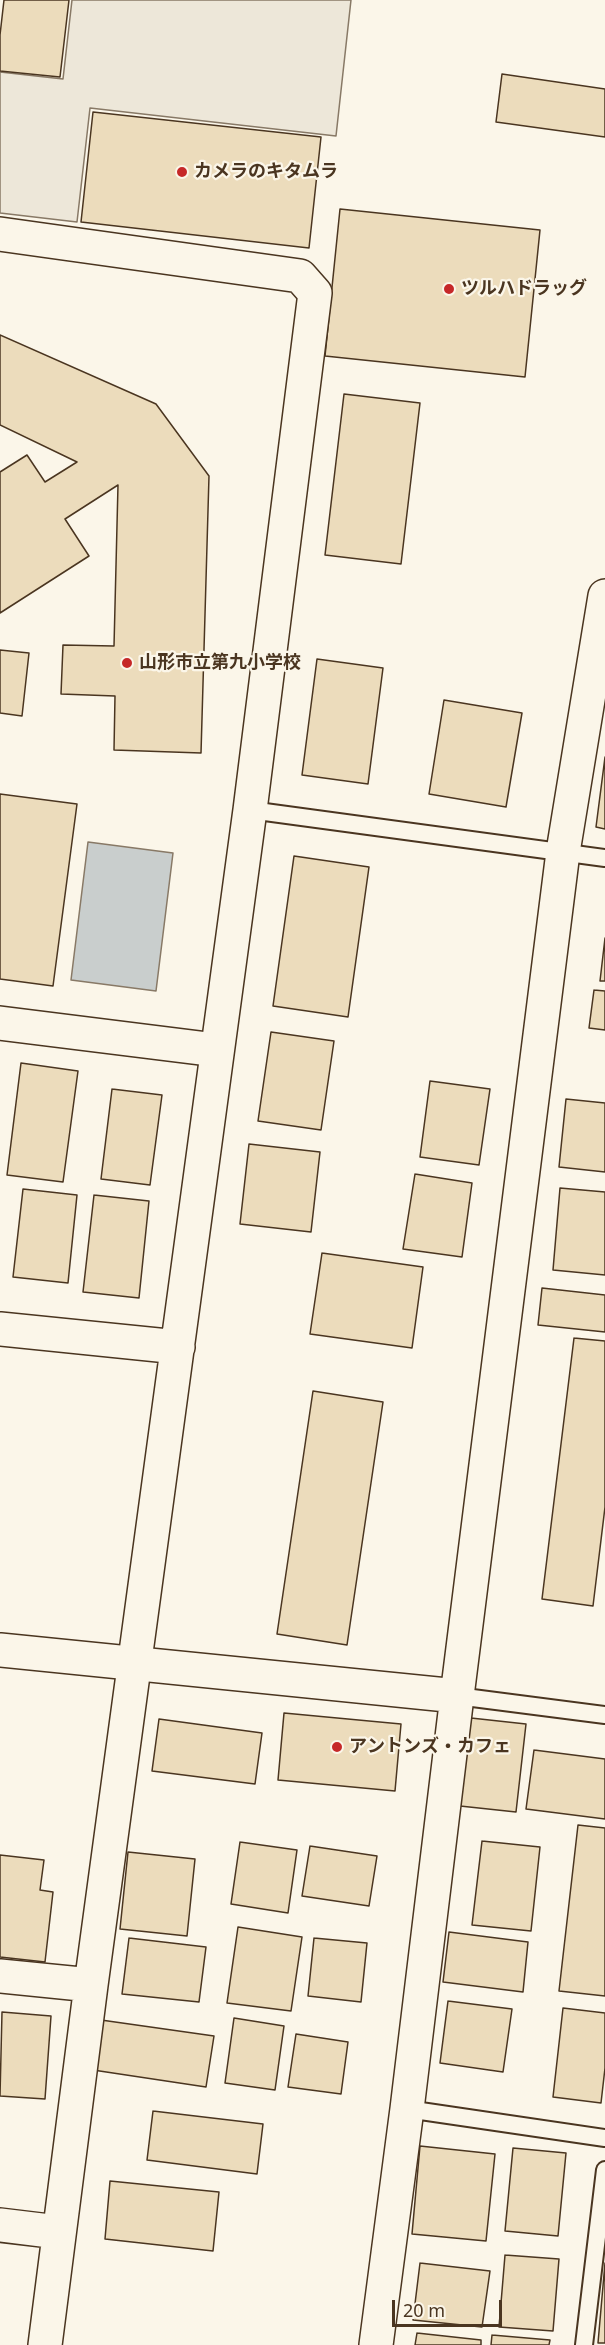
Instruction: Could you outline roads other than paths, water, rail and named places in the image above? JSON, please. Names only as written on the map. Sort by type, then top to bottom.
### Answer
[{"type":"street","points":[[0,234],[300,276],[315,293],[250,810],[58,2232],[45,2345]]},
{"type":"street","points":[[376,2345],[563,852],[605,596]]},
{"type":"street","points":[[0,1023],[216,1050]]},
{"type":"street","points":[[0,1329],[178,1347]]},
{"type":"street","points":[[0,1650],[457,1696]]},
{"type":"street","points":[[0,1976],[91,1985]]},
{"type":"street","points":[[0,2225],[58,2232]]},
{"type":"lane","points":[[250,810],[605,858]]},
{"type":"lane","points":[[457,1696],[605,1715]]},
{"type":"lane","points":[[407,2109],[605,2138]]},
{"type":"lane","points":[[584,2345],[605,2170]]},
{"type":"place","name":"カメラのキタムラ","points":[[182,172]]},
{"type":"place","name":"ツルハドラッグ","points":[[449,289]]},
{"type":"place","name":"山形市立第九小学校","points":[[127,663]]},
{"type":"place","name":"アントンズ・カフェ","points":[[337,1747]]}]
